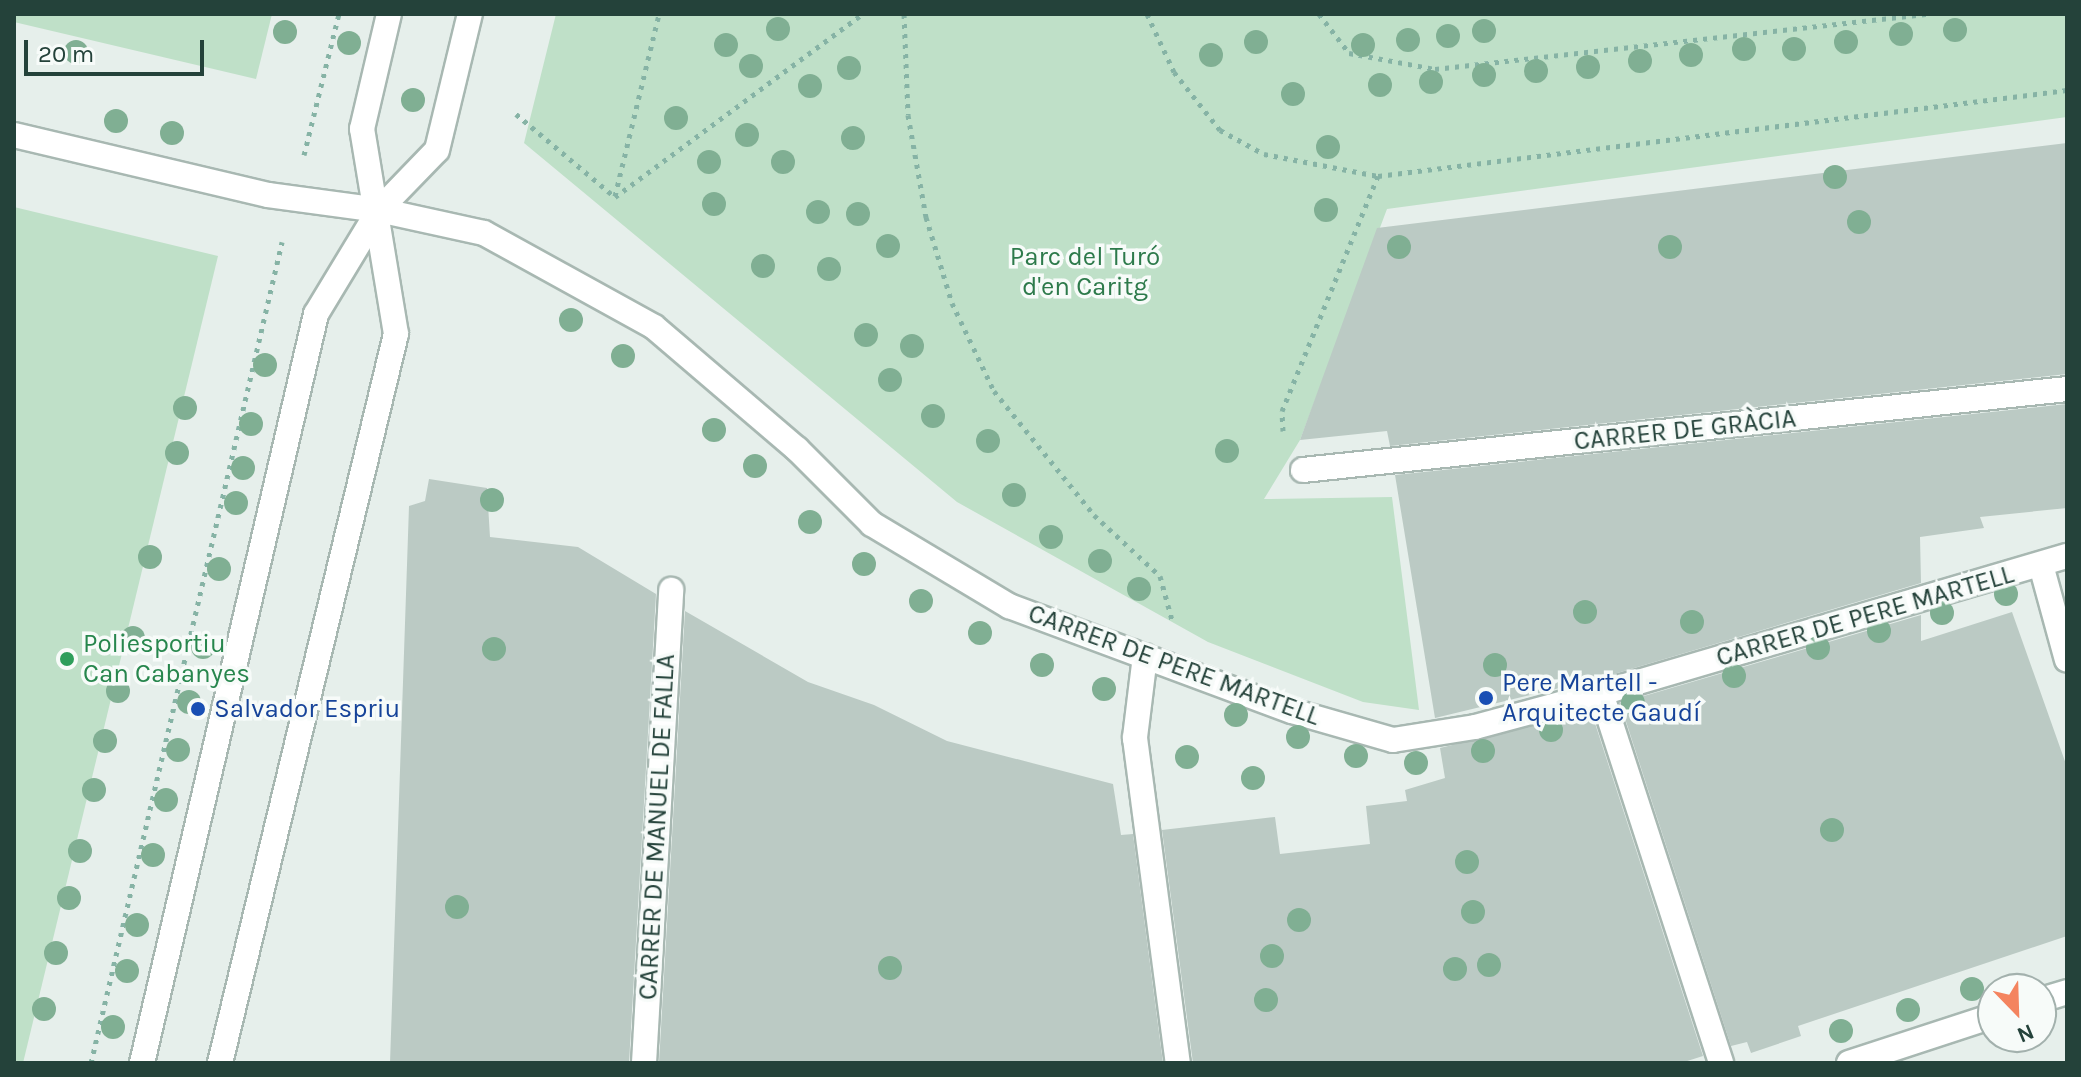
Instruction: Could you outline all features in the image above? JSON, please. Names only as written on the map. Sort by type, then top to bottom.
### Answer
[{"type":"street","points":[[220,1063],[396,334],[379,210],[362,129],[389,14]]},
{"type":"street","points":[[142,1063],[316,314],[379,210],[437,150],[470,14]]},
{"type":"street","name":"CARRER DE PERE MARTELL","points":[[14,135],[268,195],[379,210],[484,233],[654,327],[797,449],[872,524],[1009,606],[1292,711],[1393,740],[1475,727],[1601,693],[2067,556]]},
{"type":"street","name":"CARRER DE GRÀCIA","points":[[1303,470],[2067,389]]},
{"type":"street","points":[[2041,565],[2067,660]]},
{"type":"street","name":"CARRER DE MANUEL DE FALLA","points":[[644,1063],[671,590]]},
{"type":"street","points":[[1145,656],[1135,738],[1178,1063]]},
{"type":"street","points":[[1601,693],[1721,1063]]},
{"type":"street","points":[[1849,1063],[1977,1021]]},
{"type":"path","points":[[302,164],[339,14]]},
{"type":"path","points":[[615,197],[659,14]]},
{"type":"path","points":[[615,197],[862,14]]},
{"type":"path","points":[[904,14],[908,115],[926,217],[952,303],[994,391],[1055,471],[1160,576],[1189,672]]},
{"type":"path","points":[[1147,14],[1174,72],[1220,130],[1264,154],[1378,176],[2067,90]]},
{"type":"path","points":[[1319,14],[1349,53],[1435,69],[1928,14]]},
{"type":"path","points":[[516,114],[615,197]]},
{"type":"path","points":[[1282,411],[1378,176]]},
{"type":"path","points":[[91,1063],[280,249]]},
{"type":"green space","points":[[14,14],[272,14],[256,79],[14,22]]},
{"type":"green space","name":"Parc del Turó d'en Caritg","points":[[556,14],[2067,14],[2067,117],[1387,209],[1300,440],[1264,499],[1392,497],[1419,710],[1363,702],[1208,642],[957,502],[524,143]]},
{"type":"green space","name":"Poliesportiu Can Cabanyes","points":[[14,207],[218,256],[23,1063],[14,1063]]},
{"type":"building","points":[[2067,143],[2067,374],[1390,446],[1387,431],[1300,440],[1377,228]]},
{"type":"building","points":[[2067,404],[2067,508],[1980,517],[1984,528],[1920,537],[1921,583],[1597,679],[1435,718],[1395,475]]},
{"type":"building","points":[[429,479],[487,488],[490,537],[578,547],[656,594],[629,1063],[390,1063],[409,506],[425,501]]},
{"type":"building","points":[[685,611],[808,682],[874,705],[947,741],[1113,784],[1121,835],[1133,834],[1163,1063],[659,1063]]},
{"type":"building","points":[[2012,612],[2067,767],[2067,936],[1798,1026],[1801,1036],[1751,1053],[1747,1042],[1731,1046],[1620,703],[1921,615],[1921,641]]},
{"type":"building","points":[[1591,711],[1703,1056],[1681,1063],[1193,1063],[1162,830],[1275,817],[1280,854],[1370,844],[1366,806],[1407,801],[1405,790],[1445,778],[1440,748]]},
{"type":"place","name":"Poliesportiu Can Cabanyes","points":[[67,659]]},
{"type":"place","name":"Pere Martell - Arquitecte Gaudí","points":[[1486,698]]},
{"type":"place","name":"Salvador Espriu","points":[[198,709]]}]
